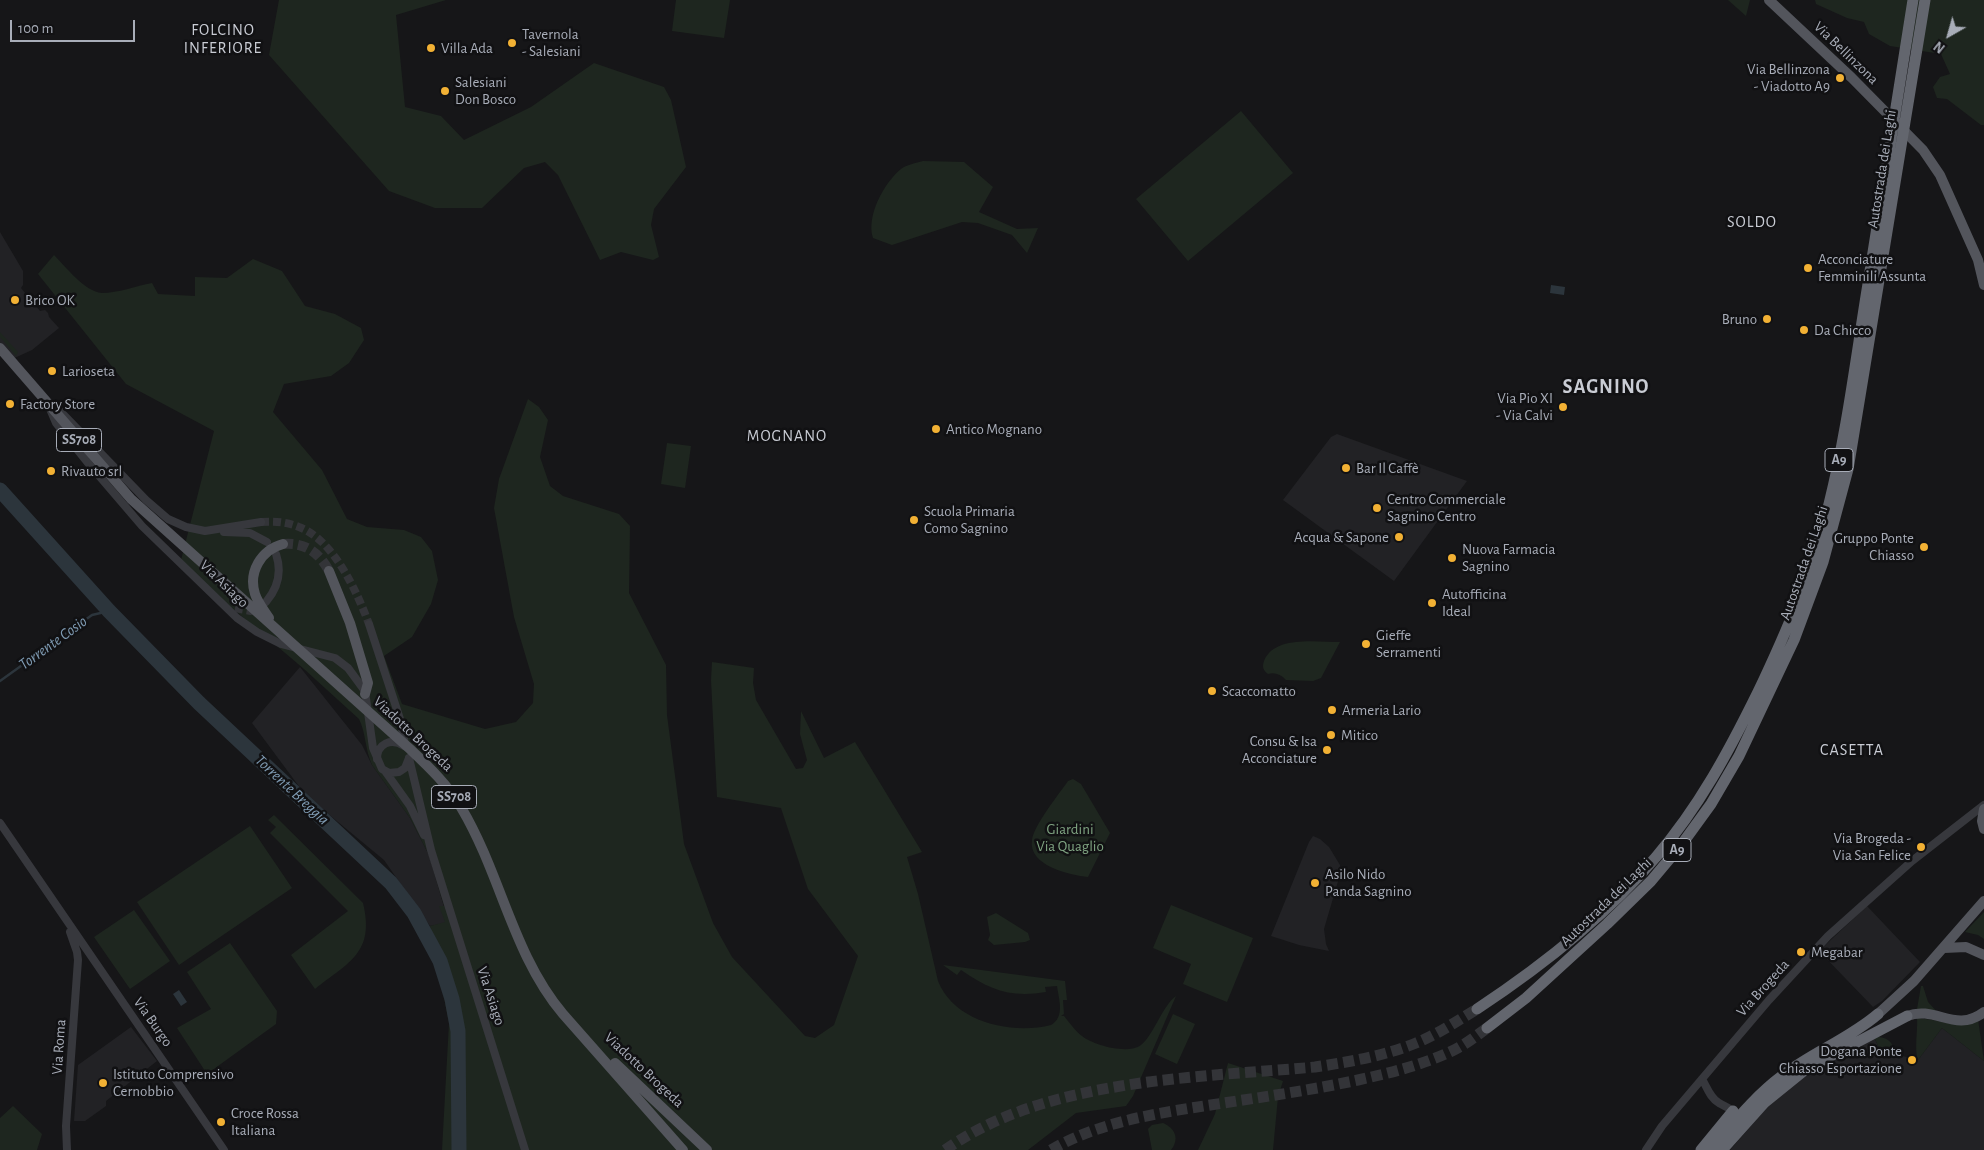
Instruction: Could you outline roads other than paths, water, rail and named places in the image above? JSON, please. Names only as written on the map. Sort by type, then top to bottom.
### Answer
[{"type":"highway","name":"Autostrada dei Laghi","points":[[1488,1028],[1547,979],[1635,898],[1678,849],[1711,804],[1728,776],[1765,689],[1815,554],[1829,505],[1842,447],[1913,0]]},
{"type":"highway","name":"Autostrada dei Laghi","points":[[1477,1009],[1537,967],[1600,915],[1629,887],[1663,849],[1717,772],[1765,689],[1813,591],[1841,501],[1854,439],[1925,0]]},
{"type":"highway","points":[[1710,1150],[1755,1100],[1782,1076],[1810,1056],[1860,1029],[1878,1014]]},
{"type":"highway","points":[[1722,1150],[1764,1103],[1788,1082],[1806,1069],[1907,1016]]},
{"type":"highway","points":[[1700,1150],[1733,1111]]},
{"type":"main road","name":"Via Bellinzona","points":[[1770,0],[1852,78],[1923,150],[1940,175],[1978,260],[1984,285]]},
{"type":"main road","name":"Via Asiago","points":[[0,348],[47,403]]},
{"type":"main road","name":"Viadotto Brogeda","points":[[47,403],[132,499],[233,592],[410,749],[438,777],[462,808],[477,839],[526,957],[546,991],[563,1014],[683,1150]]},
{"type":"main road","name":"SS708","points":[[276,630],[258,602],[253,581],[255,569],[261,558],[270,550],[283,544]]},
{"type":"main road","name":"SS708","points":[[329,570],[350,623],[368,683],[365,694]]},
{"type":"main road","points":[[1983,827],[1984,809]]},
{"type":"main road","points":[[1878,1014],[1914,981],[1984,901]]},
{"type":"main road","points":[[1944,948],[1966,947],[1984,956]]},
{"type":"main road","points":[[1907,1016],[1922,1012],[1962,1021],[1972,1019],[1984,1012]]},
{"type":"main road","name":"Viadotto Brogeda","points":[[563,1014],[706,1149]]},
{"type":"street","name":"Via Asiago","points":[[47,403],[64,415],[159,512],[178,524],[205,531],[261,522]]},
{"type":"street","name":"Via Asiago","points":[[47,403],[56,423],[131,513],[247,626],[281,644],[335,658],[356,678],[365,694],[373,748],[377,761]]},
{"type":"street","name":"SS708","points":[[205,531],[250,533],[267,542]]},
{"type":"street","points":[[266,602],[272,595],[278,582],[279,568],[276,554]]},
{"type":"street","name":"SS708","points":[[220,601],[235,608]]},
{"type":"street","name":"SS708","points":[[369,624],[400,719],[409,758]]},
{"type":"street","points":[[377,761],[379,750],[386,743],[397,742],[407,749]]},
{"type":"street","name":"Via Asiago","points":[[409,758],[431,850],[525,1150]]},
{"type":"street","points":[[385,771],[392,773],[402,771],[407,765],[409,758]]},
{"type":"street","name":"SS708","points":[[377,761],[385,771]]},
{"type":"street","name":"Via Asiago","points":[[385,771],[410,806],[431,850]]},
{"type":"street","name":"Via Brogeda","points":[[1646,1150],[1662,1126],[1770,1000],[1828,936],[1912,861],[1984,805]]},
{"type":"street","points":[[1963,821],[1972,820],[1983,827]]},
{"type":"street","name":"Via Roma","points":[[0,823],[63,916],[81,950],[66,1148]]},
{"type":"street","name":"Via Burgo","points":[[81,950],[94,960],[224,1150]]},
{"type":"street","points":[[1702,1079],[1710,1095],[1719,1104],[1728,1106],[1733,1111]]},
{"type":"waterway","name":"Torrente Breggia","points":[[0,490],[109,611],[199,703],[391,883],[414,913],[440,961],[452,999],[458,1031],[459,1150]]},
{"type":"waterway","name":"Torrente Cosio","points":[[0,681],[92,615],[109,611]]},
{"type":"tunnel","points":[[261,522],[280,522],[294,525],[312,534],[323,543],[343,568],[369,624]]},
{"type":"tunnel","points":[[283,544],[298,545],[310,550],[321,558],[329,571]]},
{"type":"tunnel","points":[[235,608],[251,611],[257,608]]},
{"type":"tunnel","points":[[945,1150],[985,1126],[1029,1108],[1075,1095],[1172,1079],[1315,1067],[1366,1058],[1404,1048],[1447,1027],[1477,1009]]},
{"type":"tunnel","points":[[1051,1150],[1106,1126],[1145,1116],[1320,1088],[1406,1068],[1452,1051],[1487,1028]]},
{"type":"place","name":"Tavernola - Salesiani","points":[[512,43]]},
{"type":"place","name":"Villa Ada","points":[[431,48]]},
{"type":"place","name":"Via Bellinzona - Viadotto A9","points":[[1840,78]]},
{"type":"place","name":"Salesiani Don Bosco","points":[[445,91]]},
{"type":"place","name":"Acconciature Femminili Assunta","points":[[1808,268]]},
{"type":"place","name":"Brico OK","points":[[15,300]]},
{"type":"place","name":"Bruno","points":[[1767,319]]},
{"type":"place","name":"Da Chicco","points":[[1804,330]]},
{"type":"place","name":"Larioseta","points":[[52,371]]},
{"type":"place","name":"Factory Store","points":[[10,404]]},
{"type":"place","name":"Via Pio XI - Via Calvi","points":[[1563,407]]},
{"type":"place","name":"Antico Mognano","points":[[936,429]]},
{"type":"place","name":"Bar Il Caffè","points":[[1346,468]]},
{"type":"place","name":"Rivauto srl","points":[[51,471]]},
{"type":"place","name":"Centro Commerciale Sagnino Centro","points":[[1377,508]]},
{"type":"place","name":"Scuola Primaria Como Sagnino","points":[[914,520]]},
{"type":"place","name":"Acqua & Sapone","points":[[1399,537]]},
{"type":"place","name":"Gruppo Ponte Chiasso","points":[[1924,547]]},
{"type":"place","name":"Nuova Farmacia Sagnino","points":[[1452,558]]},
{"type":"place","name":"Autofficina Ideal","points":[[1432,603]]},
{"type":"place","name":"Gieffe Serramenti","points":[[1366,644]]},
{"type":"place","name":"Scaccomatto","points":[[1212,691]]},
{"type":"place","name":"Armeria Lario","points":[[1332,710]]},
{"type":"place","name":"Mitico","points":[[1331,735]]},
{"type":"place","name":"Consu & Isa Acconciature","points":[[1327,750]]},
{"type":"place","name":"Via Brogeda - Via San Felice","points":[[1921,847]]},
{"type":"place","name":"Asilo Nido Panda Sagnino","points":[[1315,883]]},
{"type":"place","name":"Megabar","points":[[1801,952]]},
{"type":"place","name":"Dogana Ponte Chiasso Esportazione","points":[[1912,1060]]},
{"type":"place","name":"Istituto Comprensivo Cernobbio","points":[[103,1083]]},
{"type":"place","name":"Croce Rossa Italiana","points":[[221,1122]]},
{"type":"district","name":"FOLCINO INFERIORE","points":[[223,39]]},
{"type":"district","name":"SOLDO","points":[[1752,222]]},
{"type":"district","name":"SAGNINO","points":[[1606,387]]},
{"type":"district","name":"MOGNANO","points":[[787,436]]},
{"type":"district","name":"CASETTA","points":[[1852,750]]},
{"type":"park label","name":"Giardini Via Quaglio","points":[[1070,838]]}]
